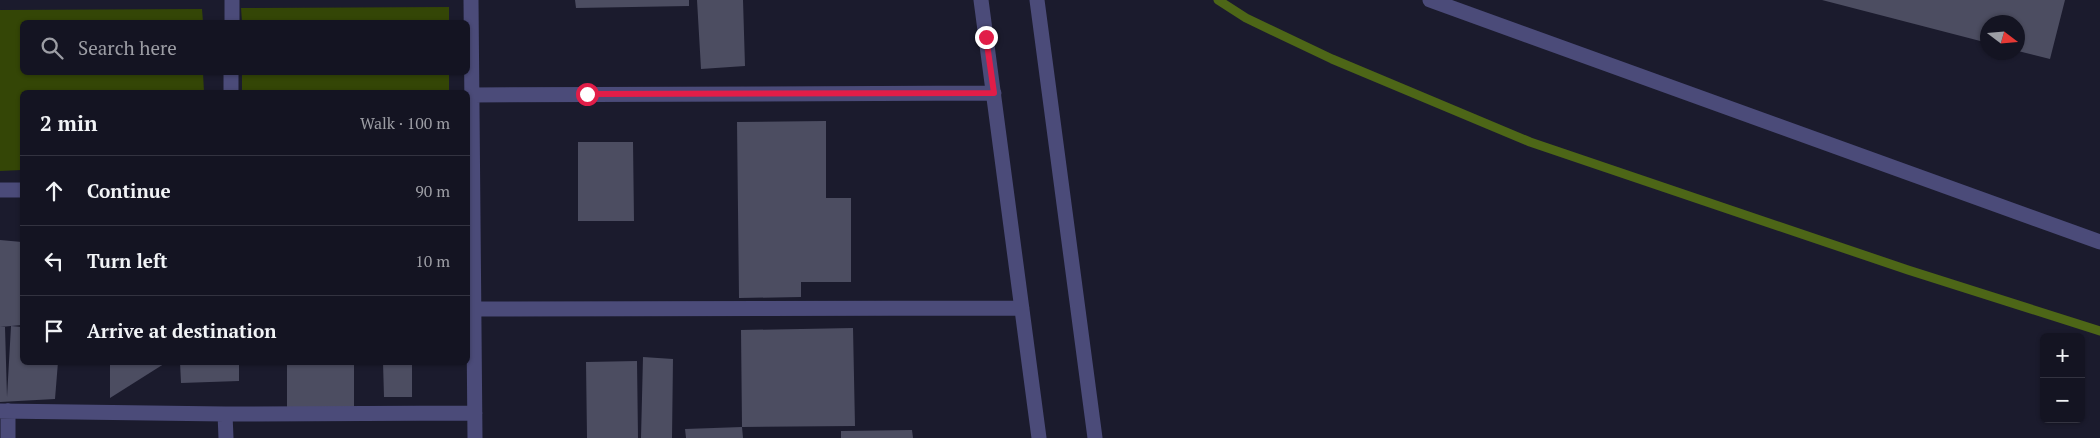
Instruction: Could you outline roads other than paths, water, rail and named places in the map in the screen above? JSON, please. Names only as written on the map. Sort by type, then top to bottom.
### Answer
[{"type":"street","points":[[232,0],[232,20]]},
{"type":"street","points":[[472,0],[470,190],[475,438]]},
{"type":"street","points":[[981,0],[1039,438]]},
{"type":"street","points":[[1037,0],[1095,438]]},
{"type":"street","points":[[1430,0],[2100,242]]},
{"type":"street","points":[[231,75],[231,90]]},
{"type":"street","points":[[471,95],[994,93]]},
{"type":"street","points":[[0,190],[20,190]]},
{"type":"street","points":[[472,309],[1022,308]]},
{"type":"street","points":[[8,438],[4,410],[225,414],[475,412]]},
{"type":"street","points":[[225,414],[226,438]]},
{"type":"waterway","points":[[1218,0],[1246,18],[1332,59],[1530,142],[1908,270],[2100,331]]}]
